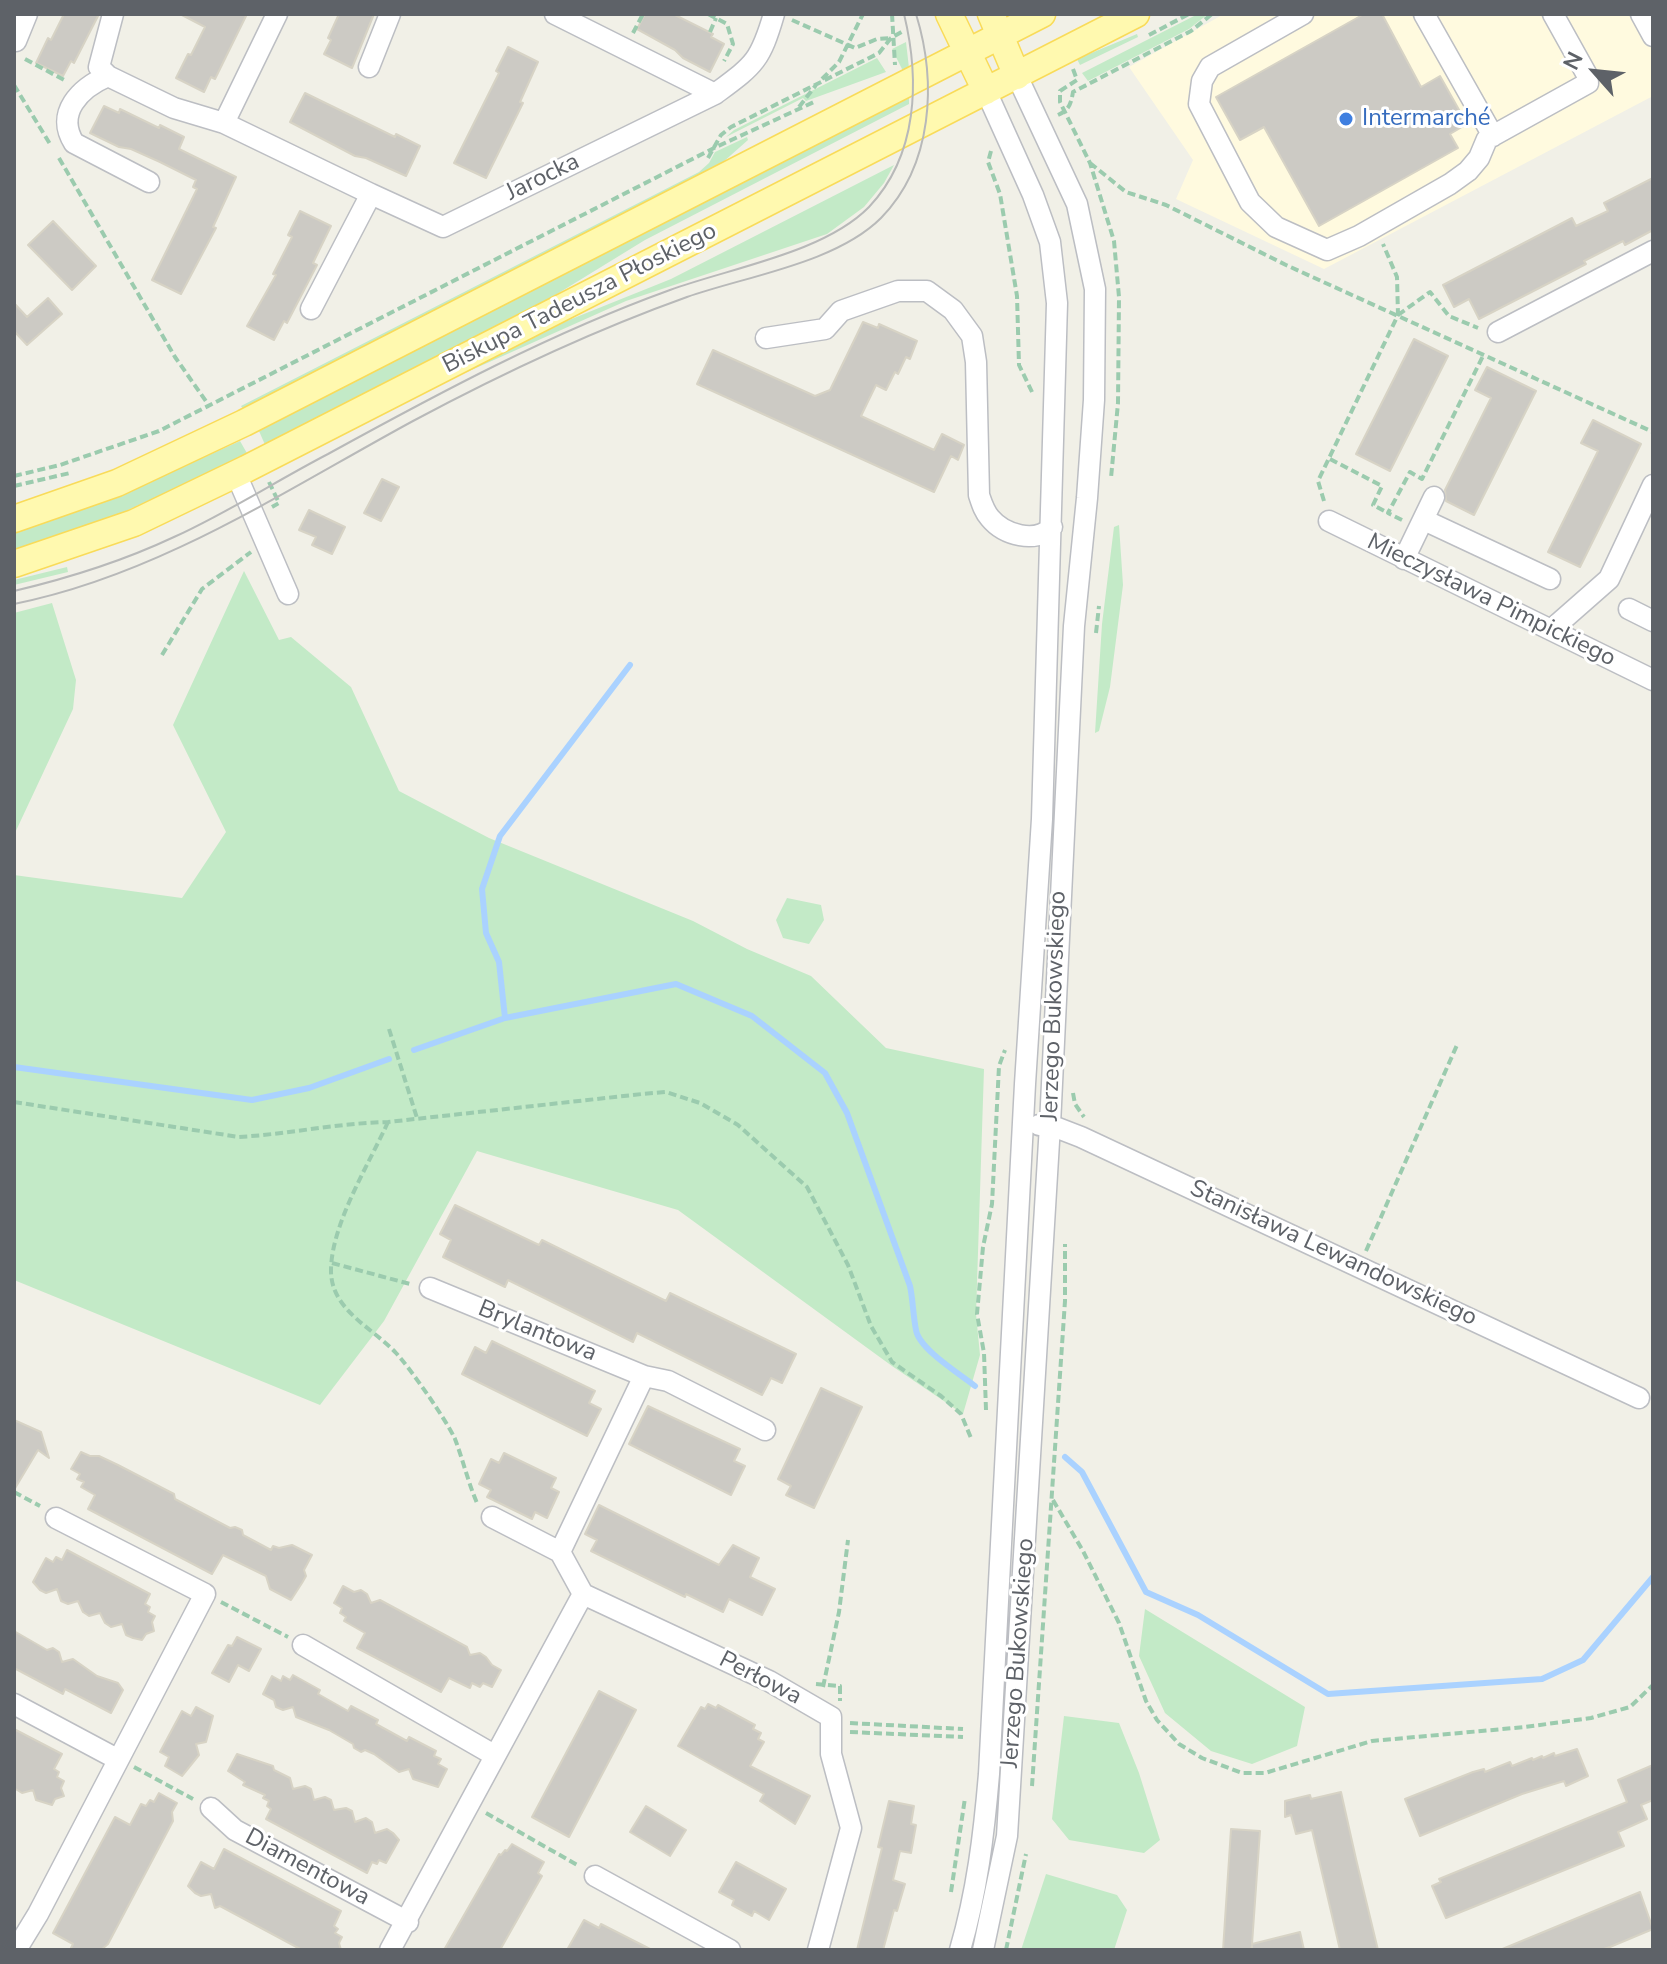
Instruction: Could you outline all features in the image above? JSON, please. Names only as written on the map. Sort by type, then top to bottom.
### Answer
[{"type":"main road","points":[[949,14],[986,91]]},
{"type":"main road","name":"Biskupa Tadeusza Płoskiego","points":[[14,519],[117,483],[244,423],[967,53],[996,24],[1042,14]]},
{"type":"main road","name":"Biskupa Tadeusza Płoskiego","points":[[14,564],[134,523],[236,474],[1136,14]]},
{"type":"main road","points":[[996,24],[1017,76]]},
{"type":"street","points":[[16,41],[27,14]]},
{"type":"street","points":[[113,14],[99,67],[108,76],[82,89],[67,117],[68,133],[74,143],[149,182]]},
{"type":"street","points":[[224,123],[277,14]]},
{"type":"street","points":[[369,67],[390,14]]},
{"type":"street","points":[[555,14],[712,92]]},
{"type":"street","points":[[1303,14],[1210,67],[1202,81],[1199,104],[1250,202],[1276,227],[1327,250],[1375,227],[1450,184],[1479,158],[1487,139],[1588,83],[1587,75],[1553,14]]},
{"type":"street","points":[[1424,14],[1493,136]]},
{"type":"street","points":[[1641,14],[1653,36]]},
{"type":"street","name":"Jarocka","points":[[108,76],[174,108],[224,123],[443,227],[712,92],[751,67],[783,17]]},
{"type":"street","name":"Jerzego Bukowskiego","points":[[983,1950],[1007,1836],[1050,1125],[1074,626],[1094,400],[1095,289],[1077,204],[1017,76]]},
{"type":"street","name":"Jerzego Bukowskiego","points":[[960,1950],[974,1897],[988,1788],[1042,819],[1057,303],[1050,242],[1033,195],[986,91]]},
{"type":"street","points":[[311,309],[371,194]]},
{"type":"street","points":[[1498,332],[1653,251]]},
{"type":"street","points":[[766,338],[825,329],[841,311],[898,291],[927,291],[953,310],[972,336],[976,362],[979,495],[984,511],[992,522],[1010,531],[1038,537],[1045,535],[1052,527]]},
{"type":"street","points":[[961,453],[980,463]]},
{"type":"street","points":[[236,474],[288,594]]},
{"type":"street","points":[[1551,630],[1609,579],[1653,485]]},
{"type":"street","points":[[1404,559],[1434,497]]},
{"type":"street","name":"Mieczysława Pimpickiego","points":[[1329,521],[1653,680]]},
{"type":"street","points":[[1421,524],[1550,579]]},
{"type":"street","points":[[1629,609],[1653,621]]},
{"type":"street","name":"Stanisława Lewandowskiego","points":[[1023,1124],[1050,1125],[1090,1141],[1639,1398]]},
{"type":"street","name":"Brylantowa","points":[[430,1288],[644,1376],[668,1381],[765,1430]]},
{"type":"street","points":[[560,1552],[644,1376]]},
{"type":"street","points":[[390,1950],[408,1922],[494,1755],[583,1594],[560,1552],[492,1517]]},
{"type":"street","points":[[16,1950],[38,1914],[205,1594],[56,1518]]},
{"type":"street","name":"Perłowa","points":[[583,1594],[769,1681],[831,1717],[831,1754],[851,1828],[818,1950]]},
{"type":"street","points":[[303,1645],[494,1755]]},
{"type":"street","points":[[14,1704],[117,1759]]},
{"type":"street","name":"Diamentowa","points":[[211,1808],[235,1830],[408,1922]]},
{"type":"street","points":[[595,1876],[730,1950]]},
{"type":"path","points":[[708,14],[727,24],[733,44],[712,92]]},
{"type":"path","points":[[798,109],[817,83],[839,62],[863,14]]},
{"type":"path","points":[[892,14],[891,38],[896,71]]},
{"type":"path","points":[[1040,125],[1065,112],[1071,104],[1073,92],[1191,31],[1212,14]]},
{"type":"path","points":[[783,17],[855,48],[877,39],[891,38]]},
{"type":"path","points":[[710,32],[716,18]]},
{"type":"path","points":[[705,163],[721,135],[731,127],[879,53],[891,38],[903,31]]},
{"type":"path","points":[[16,41],[26,61],[82,89]]},
{"type":"path","points":[[1075,73],[1077,80],[1060,91],[1058,103],[1090,163],[1126,192],[1166,205],[1286,265],[1653,432]]},
{"type":"path","points":[[14,85],[175,357],[210,407]]},
{"type":"path","points":[[14,476],[124,445],[210,407],[714,148],[826,98]]},
{"type":"path","points":[[1008,140],[992,148],[988,162],[1000,194],[1017,296],[1019,365],[1033,391],[1033,405]]},
{"type":"path","points":[[1329,521],[1318,481],[1398,315],[1397,277],[1375,227]]},
{"type":"path","points":[[1398,315],[1430,292],[1449,316],[1473,327],[1498,332]]},
{"type":"path","points":[[1388,513],[1410,472],[1422,479],[1484,354]]},
{"type":"path","points":[[1329,459],[1382,486],[1373,505],[1421,524]]},
{"type":"path","points":[[14,486],[79,470]]},
{"type":"path","points":[[162,655],[202,589],[266,540]]},
{"type":"path","points":[[389,1029],[417,1119]]},
{"type":"path","points":[[1359,1267],[1457,1045]]},
{"type":"path","points":[[986,1412],[984,1353],[977,1314],[983,1247],[992,1204],[999,1066],[1006,1047]]},
{"type":"path","points":[[14,1102],[239,1137],[348,1123],[388,1122],[666,1092],[700,1103],[738,1125],[807,1187],[848,1265],[871,1326],[892,1362],[961,1414],[971,1438]]},
{"type":"path","points":[[388,1122],[334,1238],[332,1263],[335,1293],[347,1310],[397,1354],[454,1437],[479,1507],[492,1517]]},
{"type":"path","points":[[332,1263],[367,1275],[430,1288]]},
{"type":"path","points":[[14,1492],[56,1518]]},
{"type":"path","points":[[1052,1500],[1083,1551],[1119,1623],[1146,1701],[1157,1720],[1179,1744],[1202,1758],[1242,1773],[1265,1773],[1372,1741],[1591,1718],[1630,1707],[1653,1685]]},
{"type":"path","points":[[819,1709],[839,1612],[848,1540]]},
{"type":"path","points":[[205,1594],[303,1645]]},
{"type":"path","points":[[831,1731],[963,1737]]},
{"type":"path","points":[[970,1744],[971,1731]]},
{"type":"path","points":[[117,1759],[211,1808]]},
{"type":"path","points":[[950,1898],[965,1796]]},
{"type":"path","points":[[470,1804],[595,1876]]},
{"type":"shaded area","points":[[1224,14],[1653,14],[1653,96],[1324,269],[1176,199],[1193,160],[1129,67]]},
{"type":"green space","points":[[1198,14],[1208,14],[1189,29],[1088,81],[1082,73]]},
{"type":"green space","points":[[1137,34],[1138,37],[1080,65],[1077,59]]},
{"type":"green space","points":[[906,42],[909,68],[903,71],[892,49]]},
{"type":"green space","points":[[877,58],[886,72],[806,101],[803,98],[726,137],[734,130]]},
{"type":"green space","points":[[909,97],[909,104],[645,240],[544,302],[266,447],[259,431]]},
{"type":"green space","points":[[747,137],[748,140],[722,163],[243,409],[241,406],[699,172],[715,152]]},
{"type":"green space","points":[[894,165],[864,207],[827,234],[626,301],[458,376],[564,322],[671,279]]},
{"type":"green space","points":[[240,441],[248,455],[117,515],[14,551],[14,533],[115,497]]},
{"type":"green space","points":[[1119,525],[1123,585],[1110,687],[1099,731],[1095,733],[1102,624],[1114,527]]},
{"type":"green space","points":[[67,567],[68,572],[14,585],[14,580]]},
{"type":"green space","points":[[244,571],[279,640],[291,637],[351,687],[399,791],[489,838],[693,921],[747,949],[811,976],[886,1048],[984,1069],[976,1314],[980,1355],[963,1414],[678,1210],[477,1151],[384,1321],[320,1405],[14,1280],[14,875],[182,898],[226,832],[173,725]]},
{"type":"green space","points":[[52,603],[76,680],[73,709],[14,835],[14,613]]},
{"type":"green space","points":[[787,898],[821,905],[824,920],[809,944],[783,938],[776,920]]},
{"type":"green space","points":[[1145,1609],[1305,1707],[1297,1746],[1252,1764],[1211,1751],[1165,1713],[1139,1656]]},
{"type":"green space","points":[[1064,1716],[1119,1723],[1160,1840],[1144,1853],[1069,1840],[1052,1819]]},
{"type":"green space","points":[[1046,1874],[1117,1895],[1127,1910],[1114,1950],[1021,1950]]},
{"type":"building","points":[[64,14],[99,14],[74,63],[71,61],[63,76],[36,63]]},
{"type":"building","points":[[180,14],[247,14],[215,79],[211,77],[204,92],[176,78],[205,27]]},
{"type":"building","points":[[339,14],[374,14],[352,68],[324,54]]},
{"type":"building","points":[[645,14],[673,14],[713,34],[711,37],[724,44],[710,72],[637,29]]},
{"type":"building","name":"Intermarché","points":[[1364,14],[1382,14],[1421,87],[1440,76],[1467,124],[1450,134],[1458,148],[1319,226],[1264,127],[1240,140],[1216,97]]},
{"type":"building","points":[[508,47],[538,62],[520,102],[523,103],[486,178],[454,163],[499,73],[496,71]]},
{"type":"building","points":[[305,93],[420,146],[406,176],[355,156],[290,122]]},
{"type":"building","points":[[104,106],[119,113],[120,109],[184,137],[179,149],[236,177],[213,227],[216,228],[181,294],[152,280],[197,189],[193,187],[196,180],[90,133]]},
{"type":"building","points":[[1653,178],[1653,230],[1625,245],[1623,241],[1584,261],[1586,264],[1479,319],[1469,299],[1454,307],[1443,285],[1572,218],[1576,226],[1608,211],[1604,203]]},
{"type":"building","points":[[300,211],[331,226],[313,263],[317,265],[287,323],[284,321],[274,340],[247,326],[276,275],[273,274],[292,237],[288,235]]},
{"type":"building","points":[[53,221],[96,266],[72,290],[28,245]]},
{"type":"building","points":[[48,298],[62,314],[27,345],[14,331],[14,303],[27,317]]},
{"type":"building","points":[[863,322],[878,328],[879,324],[917,341],[910,359],[906,357],[886,390],[876,385],[861,416],[934,450],[942,434],[964,445],[958,460],[951,456],[934,492],[697,384],[713,350],[815,396],[830,390]]},
{"type":"building","points":[[1414,339],[1448,356],[1390,471],[1356,454]]},
{"type":"building","points":[[1487,367],[1536,391],[1474,515],[1446,501],[1445,490],[1491,398],[1475,390]]},
{"type":"building","points":[[1593,420],[1641,444],[1580,567],[1548,552],[1598,451],[1581,443]]},
{"type":"building","points":[[382,479],[399,487],[381,521],[364,513]]},
{"type":"building","points":[[309,510],[345,527],[332,554],[312,545],[316,537],[299,530]]},
{"type":"building","points":[[455,1205],[539,1245],[542,1240],[666,1301],[670,1293],[796,1354],[782,1383],[771,1378],[762,1395],[637,1333],[633,1342],[508,1280],[505,1287],[443,1257],[451,1240],[440,1234]]},
{"type":"building","points":[[492,1341],[595,1391],[589,1403],[601,1409],[587,1436],[462,1374],[475,1347],[486,1353]]},
{"type":"building","points":[[821,1388],[862,1407],[814,1508],[786,1495],[791,1486],[778,1479]]},
{"type":"building","points":[[648,1406],[740,1449],[734,1461],[745,1466],[731,1495],[629,1444]]},
{"type":"building","points":[[14,1420],[41,1432],[49,1458],[38,1450],[14,1490]]},
{"type":"building","points":[[81,1452],[118,1465],[230,1528],[242,1530],[243,1535],[271,1550],[273,1546],[292,1545],[312,1555],[304,1570],[306,1576],[291,1600],[270,1589],[266,1576],[223,1555],[212,1574],[88,1509],[95,1495],[81,1487],[84,1482],[77,1479],[80,1474],[71,1469]]},
{"type":"building","points":[[504,1453],[556,1478],[551,1488],[559,1492],[547,1518],[535,1512],[532,1519],[487,1497],[491,1490],[479,1484],[491,1459],[499,1463]]},
{"type":"building","points":[[599,1505],[719,1565],[733,1545],[759,1558],[750,1577],[775,1589],[762,1615],[729,1599],[723,1612],[591,1551],[597,1540],[585,1534]]},
{"type":"building","points":[[67,1550],[150,1594],[145,1604],[150,1607],[148,1612],[155,1616],[152,1622],[154,1631],[142,1640],[133,1638],[126,1635],[122,1624],[111,1627],[100,1613],[89,1616],[83,1612],[78,1601],[68,1604],[61,1601],[57,1589],[46,1593],[40,1590],[33,1582],[46,1558],[53,1562],[56,1557],[62,1560]]},
{"type":"building","points":[[343,1586],[354,1592],[361,1590],[371,1603],[380,1600],[445,1635],[467,1647],[470,1655],[480,1653],[486,1657],[501,1670],[492,1687],[472,1683],[470,1688],[449,1678],[441,1692],[357,1648],[365,1633],[344,1621],[346,1617],[340,1613],[342,1608],[334,1603]]},
{"type":"building","points":[[14,1631],[47,1650],[53,1648],[59,1652],[62,1662],[73,1659],[97,1676],[118,1683],[123,1690],[111,1713],[65,1689],[63,1694],[14,1668]]},
{"type":"building","points":[[237,1637],[261,1649],[249,1671],[238,1665],[229,1682],[212,1673],[228,1645],[232,1646]]},
{"type":"building","points":[[293,1675],[348,1711],[351,1706],[378,1720],[376,1724],[407,1741],[409,1737],[436,1751],[434,1756],[441,1759],[438,1764],[447,1769],[438,1787],[413,1779],[409,1769],[399,1772],[374,1754],[365,1750],[361,1752],[329,1730],[296,1717],[293,1707],[283,1710],[276,1707],[274,1700],[263,1694],[272,1676],[281,1681],[283,1676],[290,1680]]},
{"type":"building","points":[[599,1691],[636,1710],[569,1837],[532,1817]]},
{"type":"building","points":[[708,1704],[716,1708],[718,1705],[755,1725],[753,1729],[761,1733],[758,1739],[764,1742],[750,1766],[810,1796],[795,1824],[760,1801],[764,1794],[678,1746],[701,1707],[705,1709]]},
{"type":"building","points":[[196,1707],[213,1716],[206,1742],[196,1744],[199,1755],[182,1776],[165,1766],[169,1757],[160,1752],[182,1711],[191,1716]]},
{"type":"building","points":[[14,1729],[62,1754],[54,1769],[59,1772],[57,1777],[64,1781],[61,1788],[64,1796],[55,1799],[52,1805],[36,1800],[33,1790],[22,1793],[14,1788]]},
{"type":"building","points":[[1577,1749],[1588,1776],[1566,1786],[1564,1781],[1522,1794],[1420,1836],[1405,1799],[1473,1772],[1484,1769],[1485,1772],[1510,1762],[1512,1766],[1532,1758],[1543,1758],[1554,1753],[1555,1756]]},
{"type":"building","points":[[237,1754],[273,1766],[274,1770],[290,1778],[293,1789],[305,1786],[311,1789],[314,1800],[325,1797],[331,1800],[334,1810],[346,1808],[352,1811],[355,1822],[366,1818],[372,1822],[375,1833],[387,1829],[393,1833],[399,1840],[386,1863],[379,1860],[377,1864],[372,1862],[367,1873],[266,1819],[271,1809],[267,1806],[269,1801],[263,1798],[265,1795],[243,1785],[245,1782],[228,1771]]},
{"type":"building","points":[[1653,1765],[1653,1800],[1641,1805],[1647,1819],[1618,1832],[1624,1846],[1446,1918],[1432,1886],[1441,1882],[1439,1879],[1627,1802],[1618,1780]]},
{"type":"building","points":[[1341,1792],[1378,1950],[1340,1950],[1312,1830],[1296,1834],[1291,1815],[1285,1817],[1285,1801]]},
{"type":"building","points":[[159,1793],[177,1803],[172,1812],[173,1821],[108,1944],[101,1950],[70,1950],[73,1944],[53,1933],[115,1817],[130,1825],[141,1804],[146,1806],[150,1800],[154,1802]]},
{"type":"building","points":[[889,1801],[914,1806],[911,1824],[916,1825],[911,1853],[900,1851],[893,1880],[905,1884],[883,1950],[857,1950],[882,1848],[878,1847]]},
{"type":"building","points":[[646,1806],[686,1830],[670,1856],[630,1832]]},
{"type":"building","points":[[1231,1829],[1260,1831],[1252,1944],[1300,1932],[1304,1950],[1252,1950],[1252,1946],[1251,1950],[1223,1950]]},
{"type":"building","points":[[512,1844],[544,1862],[538,1873],[542,1876],[500,1950],[444,1950],[499,1854],[507,1851]]},
{"type":"building","points":[[224,1849],[341,1911],[334,1926],[338,1929],[335,1933],[342,1937],[339,1943],[341,1950],[302,1950],[220,1906],[215,1908],[211,1894],[201,1896],[195,1893],[188,1886],[201,1862],[214,1869]]},
{"type":"building","points":[[736,1862],[786,1889],[769,1920],[754,1911],[752,1916],[732,1905],[734,1900],[719,1892]]},
{"type":"building","points":[[1640,1892],[1653,1929],[1610,1947],[1601,1950],[1500,1950]]},
{"type":"building","points":[[584,1920],[599,1928],[601,1924],[652,1950],[567,1950]]},
{"type":"waterway","points":[[505,1018],[499,962],[486,933],[482,889],[500,836],[630,665]]},
{"type":"waterway","points":[[414,1050],[505,1018],[676,984],[752,1016],[825,1073],[847,1113],[910,1286],[919,1337],[932,1353],[975,1386]]},
{"type":"waterway","points":[[14,1067],[252,1100],[309,1088],[389,1059]]},
{"type":"waterway","points":[[1065,1457],[1082,1472],[1146,1592],[1198,1615],[1328,1694],[1542,1679],[1583,1660],[1653,1577]]},
{"type":"tram line","points":[[14,591],[96,568],[155,546],[213,518],[454,387],[582,325],[670,290],[802,248],[850,223],[869,207],[885,186],[906,140],[913,90],[904,14]]},
{"type":"tram line","points":[[14,604],[67,591],[170,552],[220,528],[413,421],[582,339],[687,297],[816,257],[862,233],[881,218],[898,197],[920,148],[928,94],[923,40],[916,14]]},
{"type":"place","name":"Intermarché","points":[[1346,119]]}]
